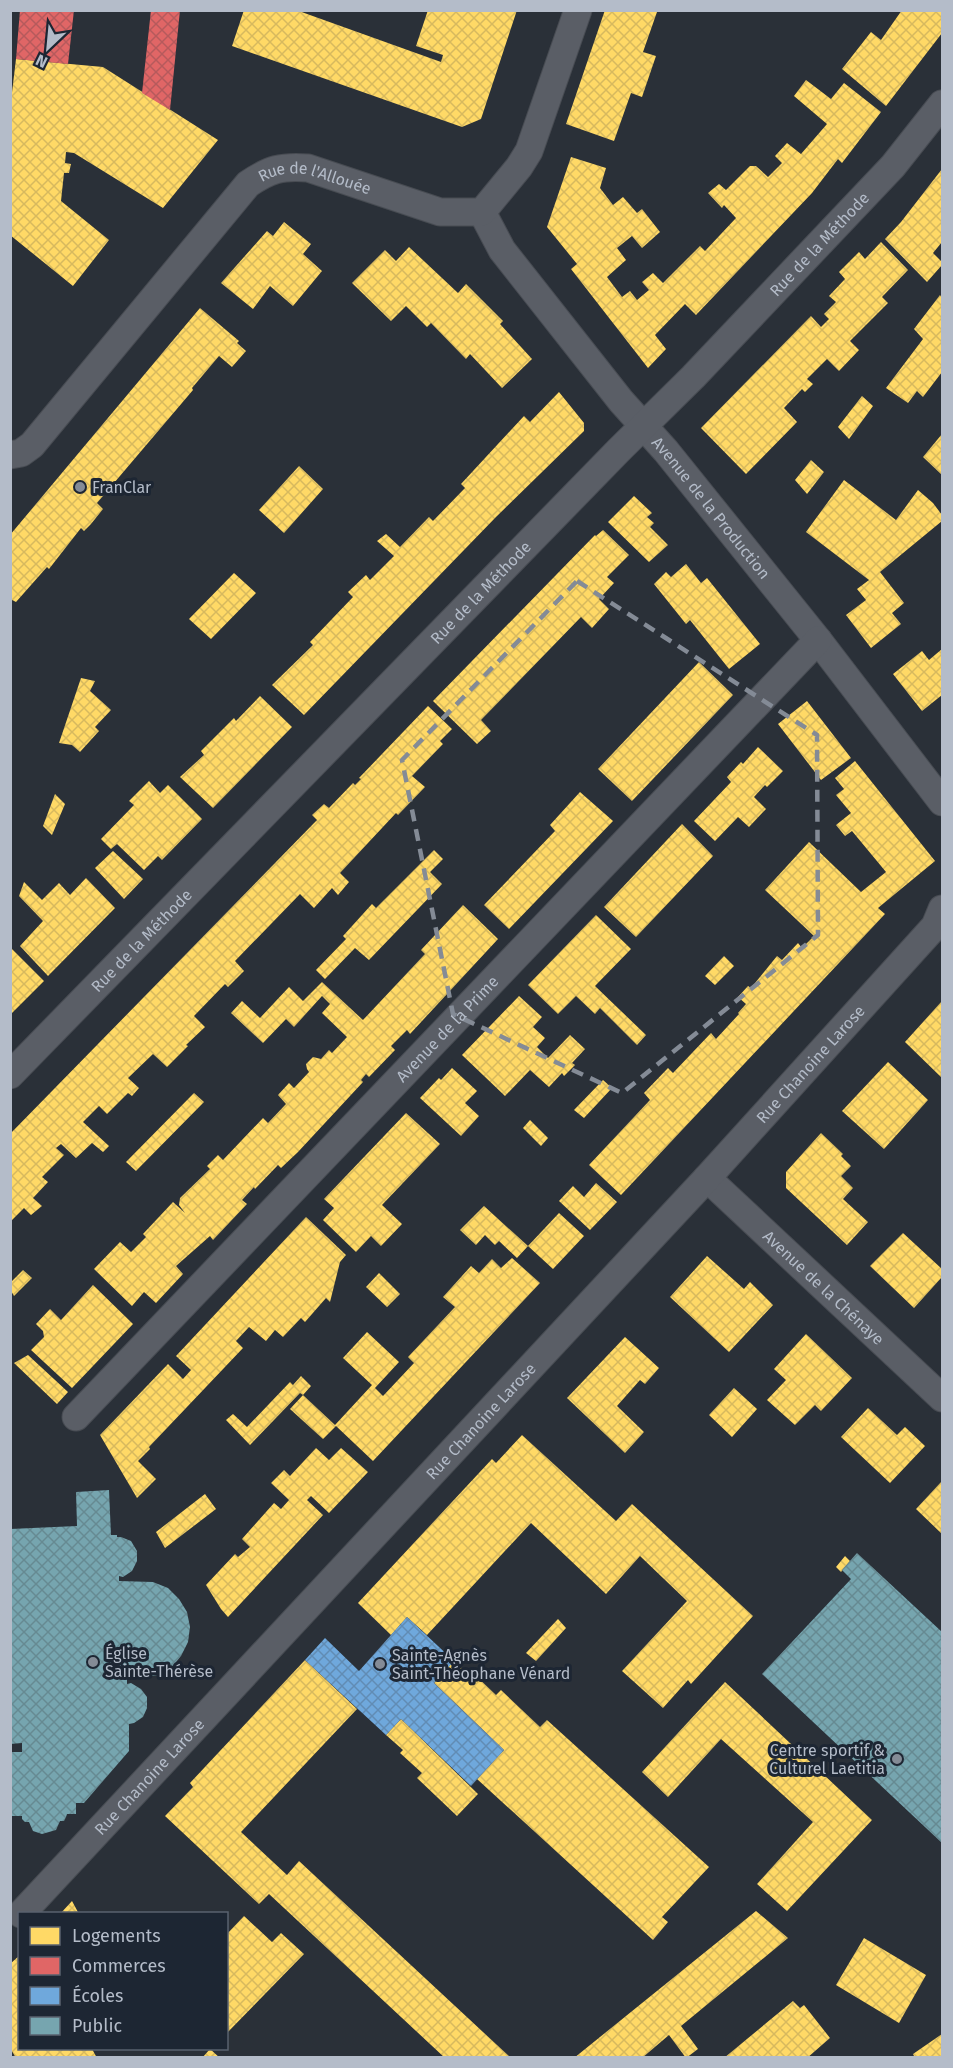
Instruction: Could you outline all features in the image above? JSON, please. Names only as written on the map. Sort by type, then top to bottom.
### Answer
[{"type":"street","points":[[482,212],[519,167],[529,151],[578,10]]},
{"type":"street","name":"Rue de la Méthode","points":[[10,1075],[644,426],[893,166],[942,104]]},
{"type":"street","name":"Rue de l'Allouée","points":[[10,455],[21,453],[32,445],[248,184],[265,172],[285,166],[308,168],[440,212],[482,212]]},
{"type":"street","name":"Avenue de la Production","points":[[482,212],[502,250],[621,401],[644,426],[818,640],[942,802]]},
{"type":"street","name":"Avenue de la Prime","points":[[76,1417],[818,640]]},
{"type":"street","name":"Rue Chanoine Larose","points":[[22,1912],[707,1178],[940,919]]},
{"type":"street","name":"Avenue de la Chénaye","points":[[707,1178],[942,1398]]},
{"type":"highlighted area","points":[[577,581],[817,735],[818,935],[622,1093],[453,1014],[402,760]]},
{"type":"building: Logements","points":[[244,10],[296,10],[441,62],[443,55],[416,46],[428,10],[458,12],[458,10],[517,10],[481,119],[462,127],[232,46]]},
{"type":"building: Logements","points":[[605,10],[657,12],[643,52],[656,56],[642,97],[631,93],[614,141],[566,124]]},
{"type":"building: Logements","points":[[902,10],[942,10],[942,33],[886,106],[842,69],[871,32],[881,40]]},
{"type":"building: Logements","points":[[16,59],[103,67],[218,140],[163,208],[74,153],[66,152],[65,163],[71,164],[69,173],[64,173],[61,201],[109,240],[73,286],[10,235],[10,109]]},
{"type":"building: Logements","points":[[806,80],[831,99],[844,83],[881,112],[842,163],[838,159],[812,193],[696,315],[685,304],[655,335],[666,349],[648,368],[571,269],[577,264],[547,227],[571,157],[606,168],[600,188],[613,205],[623,197],[637,213],[642,209],[660,232],[642,248],[632,236],[617,248],[626,260],[607,277],[622,297],[630,291],[637,300],[649,290],[642,282],[653,273],[663,283],[700,246],[705,251],[736,218],[724,205],[722,208],[708,193],[719,184],[726,190],[750,166],[756,166],[768,177],[782,163],[775,156],[787,143],[801,154],[827,124],[794,96]]},
{"type":"building: Logements","points":[[942,169],[942,242],[933,253],[942,265],[927,282],[885,239]]},
{"type":"building: Logements","points":[[284,222],[311,244],[303,254],[322,271],[293,306],[270,286],[253,309],[221,283],[267,231],[273,236]]},
{"type":"building: Logements","points":[[881,242],[908,270],[882,297],[888,303],[850,341],[859,350],[839,371],[827,359],[807,379],[813,384],[805,392],[802,389],[784,408],[797,422],[746,474],[701,428],[811,316],[821,327],[829,319],[824,314],[836,302],[829,296],[845,279],[839,272],[859,252],[865,259]]},
{"type":"building: Logements","points":[[409,247],[458,293],[466,284],[503,321],[500,324],[532,359],[502,388],[470,354],[466,359],[431,323],[427,327],[406,306],[391,321],[352,283],[385,250],[396,261]]},
{"type":"building: Logements","points":[[940,295],[942,298],[942,372],[923,397],[917,391],[908,403],[886,388],[923,339],[914,329]]},
{"type":"building: Logements","points":[[200,308],[239,341],[237,343],[246,351],[232,367],[219,356],[97,503],[103,509],[91,524],[84,531],[81,528],[49,569],[47,567],[16,602],[10,599],[10,535]]},
{"type":"building: Logements","points":[[559,392],[584,423],[584,431],[496,517],[304,715],[272,685],[313,645],[310,642],[353,597],[348,592],[366,575],[370,580],[394,556],[377,541],[386,534],[400,547],[429,517],[433,521],[465,488],[461,484],[524,416],[530,422]]},
{"type":"building: Logements","points":[[862,396],[873,406],[849,439],[838,427]]},
{"type":"building: Logements","points":[[942,434],[942,475],[923,457]]},
{"type":"building: Logements","points":[[811,460],[824,472],[807,494],[795,480]]},
{"type":"building: Logements","points":[[299,466],[323,489],[284,533],[259,510]]},
{"type":"building: Logements","points":[[844,480],[896,520],[918,490],[933,503],[942,515],[942,521],[880,572],[904,603],[892,613],[901,624],[871,648],[846,615],[866,600],[857,589],[869,580],[806,532]]},
{"type":"building: Logements","points":[[634,496],[652,513],[647,517],[654,523],[650,527],[668,545],[649,562],[608,522]]},
{"type":"building: Logements","points":[[603,530],[629,555],[607,577],[614,583],[599,599],[609,609],[592,628],[581,617],[481,720],[491,731],[477,744],[433,701],[595,535]]},
{"type":"building: Logements","points":[[686,564],[701,583],[707,578],[760,644],[729,669],[690,620],[686,624],[654,584],[666,572],[671,577]]},
{"type":"building: Logements","points":[[234,573],[256,593],[211,639],[189,619]]},
{"type":"building: Logements","points":[[942,649],[942,695],[922,711],[893,674],[922,651],[929,660]]},
{"type":"building: Logements","points":[[699,662],[733,695],[632,801],[598,769]]},
{"type":"building: Logements","points":[[81,678],[95,681],[90,691],[111,710],[95,727],[99,731],[80,752],[72,745],[59,743]]},
{"type":"building: Logements","points":[[260,696],[292,727],[213,808],[180,777],[204,755],[201,751],[234,718],[236,721]]},
{"type":"building: Logements","points":[[807,701],[851,758],[821,780],[778,724]]},
{"type":"building: Logements","points":[[428,706],[452,729],[440,741],[443,744],[412,776],[425,787],[398,815],[396,813],[340,873],[349,882],[338,895],[332,888],[314,908],[300,894],[235,961],[244,971],[228,987],[225,984],[194,1016],[205,1027],[186,1045],[188,1046],[167,1067],[153,1054],[128,1078],[139,1088],[132,1096],[128,1093],[107,1114],[99,1106],[83,1122],[109,1146],[103,1152],[92,1143],[76,1158],[61,1144],[56,1148],[64,1155],[42,1177],[48,1182],[33,1198],[42,1206],[31,1215],[24,1208],[10,1222],[10,1134],[317,820],[312,815],[324,804],[329,808],[353,783],[355,785],[361,779],[359,778]]},
{"type":"building: Logements","points":[[758,747],[783,771],[754,797],[766,809],[749,827],[738,817],[715,841],[694,821],[731,782],[727,777]]},
{"type":"building: Logements","points":[[855,761],[935,861],[878,908],[885,914],[621,1195],[589,1165],[650,1100],[644,1093],[668,1068],[673,1073],[711,1033],[716,1039],[739,1014],[746,1004],[738,997],[748,986],[751,988],[777,956],[782,960],[798,943],[802,948],[814,936],[765,890],[809,842],[861,892],[886,872],[852,831],[845,836],[836,825],[851,813],[836,795],[844,789],[835,778]]},
{"type":"building: Logements","points":[[149,781],[160,793],[168,785],[202,819],[162,860],[158,856],[144,870],[117,844],[111,849],[101,839],[134,805],[129,801]]},
{"type":"building: Logements","points":[[580,792],[613,821],[509,929],[484,905],[555,831],[550,825]]},
{"type":"building: Logements","points":[[55,794],[65,804],[52,835],[43,826]]},
{"type":"building: Logements","points":[[682,824],[713,856],[636,937],[604,907]]},
{"type":"building: Logements","points":[[434,850],[443,859],[430,872],[442,884],[369,960],[355,948],[325,979],[316,970],[346,939],[343,936],[372,904],[376,908]]},
{"type":"building: Logements","points":[[113,851],[143,879],[124,899],[95,868]]},
{"type":"building: Logements","points":[[86,878],[115,908],[48,976],[20,946],[43,921],[19,896],[24,882],[42,900],[59,883],[70,895]]},
{"type":"building: Logements","points":[[463,905],[498,939],[410,1034],[407,1030],[391,1046],[395,1050],[369,1077],[366,1074],[361,1080],[363,1082],[298,1152],[281,1168],[278,1165],[255,1189],[254,1187],[242,1200],[247,1204],[213,1240],[210,1236],[176,1266],[183,1274],[156,1303],[144,1292],[132,1306],[94,1269],[120,1242],[131,1252],[146,1237],[143,1234],[173,1202],[185,1213],[179,1205],[180,1198],[210,1169],[207,1166],[218,1155],[223,1160],[263,1118],[268,1123],[286,1104],[278,1095],[289,1083],[294,1088],[309,1072],[306,1064],[313,1057],[321,1059],[329,1050],[332,1053],[347,1037],[322,1013],[330,1004],[322,996],[294,1027],[286,1019],[263,1043],[231,1013],[242,1001],[260,1018],[289,987],[303,1001],[322,982],[363,1020],[425,954],[421,950]]},
{"type":"building: Logements","points":[[596,915],[631,949],[595,986],[646,1035],[637,1045],[600,1008],[595,1014],[576,996],[558,1014],[528,985]]},
{"type":"building: Logements","points":[[10,947],[44,981],[10,1015]]},
{"type":"building: Logements","points":[[724,956],[734,966],[715,985],[705,976]]},
{"type":"building: Logements","points":[[519,996],[542,1017],[533,1027],[545,1038],[537,1047],[548,1058],[570,1035],[585,1049],[572,1063],[575,1065],[564,1076],[562,1073],[549,1087],[530,1070],[505,1096],[462,1055]]},
{"type":"building: Logements","points":[[942,1001],[942,1078],[905,1042]]},
{"type":"building: Logements","points":[[888,1062],[928,1100],[884,1149],[842,1111]]},
{"type":"building: Logements","points":[[452,1068],[477,1091],[465,1103],[479,1116],[461,1136],[420,1098]]},
{"type":"building: Logements","points":[[603,1080],[612,1088],[584,1118],[574,1110]]},
{"type":"building: Logements","points":[[194,1093],[204,1102],[136,1171],[126,1162]]},
{"type":"building: Logements","points":[[406,1113],[440,1144],[382,1205],[402,1224],[381,1246],[371,1236],[356,1252],[323,1220],[334,1208],[324,1199]]},
{"type":"building: Logements","points":[[530,1120],[548,1138],[541,1146],[523,1128]]},
{"type":"building: Logements","points":[[821,1133],[843,1154],[841,1156],[851,1166],[841,1176],[853,1188],[843,1199],[868,1222],[847,1245],[786,1188],[786,1172]]},
{"type":"building: Logements","points":[[596,1183],[617,1202],[590,1230],[559,1201],[573,1186],[584,1197]]},
{"type":"building: Logements","points":[[484,1206],[528,1246],[517,1258],[499,1241],[495,1245],[485,1235],[476,1245],[460,1230]]},
{"type":"building: Logements","points":[[559,1213],[584,1236],[553,1269],[528,1246]]},
{"type":"building: Logements","points":[[306,1217],[346,1255],[340,1262],[330,1302],[326,1298],[305,1322],[301,1318],[283,1337],[275,1330],[266,1341],[249,1327],[236,1341],[243,1348],[138,1461],[156,1479],[137,1498],[100,1435],[168,1364],[183,1379],[191,1370],[176,1356]]},
{"type":"building: Logements","points":[[903,1233],[942,1269],[942,1277],[914,1308],[870,1266]]},
{"type":"building: Logements","points":[[707,1256],[744,1289],[750,1282],[773,1305],[729,1352],[670,1297]]},
{"type":"building: Logements","points":[[512,1258],[540,1283],[373,1461],[336,1426],[323,1439],[290,1409],[303,1395],[335,1425],[372,1385],[343,1358],[367,1332],[399,1362],[375,1388],[383,1396],[414,1363],[408,1357],[455,1307],[443,1297],[471,1266],[479,1273],[492,1259],[501,1268]]},
{"type":"building: Logements","points":[[23,1270],[32,1278],[14,1296],[10,1283]]},
{"type":"building: Logements","points":[[379,1273],[400,1294],[387,1307],[366,1287]]},
{"type":"building: Logements","points":[[93,1285],[133,1324],[72,1388],[31,1350],[44,1337],[43,1331],[36,1324],[50,1309],[61,1320]]},
{"type":"building: Logements","points":[[806,1334],[852,1378],[821,1411],[815,1405],[795,1425],[767,1400],[786,1380],[774,1369]]},
{"type":"building: Logements","points":[[625,1337],[659,1368],[645,1384],[640,1380],[617,1406],[644,1432],[625,1453],[567,1398]]},
{"type":"building: Logements","points":[[28,1355],[68,1392],[57,1404],[14,1363]]},
{"type":"building: Logements","points":[[301,1376],[311,1386],[303,1395],[300,1393],[250,1445],[226,1420],[233,1414],[247,1427],[290,1382],[293,1385]]},
{"type":"building: Logements","points":[[734,1388],[757,1409],[732,1437],[709,1415]]},
{"type":"building: Logements","points":[[868,1408],[897,1435],[905,1427],[925,1446],[890,1483],[841,1437]]},
{"type":"building: Logements","points":[[522,1435],[616,1521],[632,1504],[753,1616],[691,1684],[688,1680],[663,1708],[622,1671],[687,1601],[640,1556],[606,1594],[531,1523],[427,1635],[407,1617],[391,1635],[358,1603],[492,1459],[496,1463]]},
{"type":"building: Logements","points":[[316,1448],[329,1460],[341,1448],[368,1472],[329,1513],[311,1496],[307,1500],[323,1515],[228,1617],[206,1585],[235,1554],[238,1557],[250,1547],[242,1539],[274,1503],[281,1509],[289,1500],[271,1483],[284,1470],[290,1476]]},
{"type":"building: Logements","points":[[942,1481],[942,1534],[916,1509]]},
{"type":"building: Logements","points":[[205,1494],[216,1509],[165,1548],[156,1532]]},
{"type":"building: Logements","points":[[845,1556],[850,1561],[841,1572],[836,1567]]},
{"type":"building: Logements","points":[[558,1619],[566,1628],[536,1661],[526,1653]]},
{"type":"building: Logements","points":[[305,1660],[357,1709],[241,1832],[287,1875],[299,1861],[511,2058],[445,2058],[269,1894],[259,1904],[165,1816],[193,1787],[190,1783]]},
{"type":"building: Logements","points":[[454,1661],[471,1677],[474,1674],[496,1695],[501,1690],[540,1727],[547,1720],[709,1867],[662,1917],[668,1922],[653,1940],[477,1779],[504,1750],[434,1683]]},
{"type":"building: Logements","points":[[725,1682],[872,1820],[787,1911],[757,1884],[813,1822],[721,1739],[668,1797],[642,1772]]},
{"type":"building: Logements","points":[[401,1719],[478,1794],[457,1816],[417,1778],[422,1773],[400,1753],[403,1750],[386,1735]]},
{"type":"building: Logements","points":[[72,1901],[78,1912],[62,1912]]},
{"type":"building: Logements","points":[[756,1911],[788,1938],[681,2026],[698,2049],[686,2058],[669,2035],[642,2058],[574,2058]]},
{"type":"building: Logements","points":[[244,1916],[272,1942],[281,1933],[304,1954],[228,2032],[228,1933]]},
{"type":"building: Logements","points":[[864,1938],[926,1975],[899,2023],[836,1985]]},
{"type":"building: Logements","points":[[18,1957],[18,2050],[93,2050],[97,2058],[16,2058],[10,2048],[10,1964]]},
{"type":"building: Logements","points":[[793,2001],[800,2008],[804,2005],[830,2038],[807,2058],[724,2058]]},
{"type":"building: Logements","points":[[942,2034],[942,2058],[915,2058],[913,2054]]},
{"type":"building: Logements","points":[[211,2050],[220,2058],[202,2058]]},
{"type":"building: Commerces","points":[[20,10],[74,10],[68,64],[16,59]]},
{"type":"building: Commerces","points":[[151,10],[180,10],[170,110],[142,93]]},
{"type":"building: Écoles","points":[[407,1617],[454,1661],[434,1683],[504,1750],[471,1786],[401,1719],[386,1735],[305,1660],[325,1638],[359,1671]]},
{"type":"building: Public","name":"Église Sainte-Thérèse","points":[[109,1490],[111,1535],[131,1541],[137,1551],[137,1561],[132,1571],[123,1577],[119,1576],[119,1581],[153,1582],[168,1588],[187,1612],[190,1627],[188,1642],[181,1656],[171,1668],[158,1675],[127,1679],[127,1684],[131,1683],[141,1689],[147,1697],[147,1708],[143,1717],[129,1724],[129,1751],[84,1803],[76,1803],[76,1814],[67,1814],[64,1821],[60,1821],[56,1830],[42,1834],[33,1831],[29,1822],[25,1822],[22,1816],[12,1816],[10,1752],[22,1752],[22,1743],[10,1744],[10,1529],[77,1526],[76,1492]]},
{"type":"building: Public","name":"Centre sportif & Culturel Laetitia","points":[[857,1553],[942,1632],[942,1843],[762,1674],[851,1579],[842,1570]]},
{"type":"place","name":"FranClar","points":[[80,487]]},
{"type":"place","name":"Église Sainte-Thérèse","points":[[93,1662]]},
{"type":"place","name":"Sainte-Agnès Saint-Théophane Vénard","points":[[380,1664]]},
{"type":"place","name":"Centre sportif & Culturel Laetitia","points":[[897,1759]]}]
